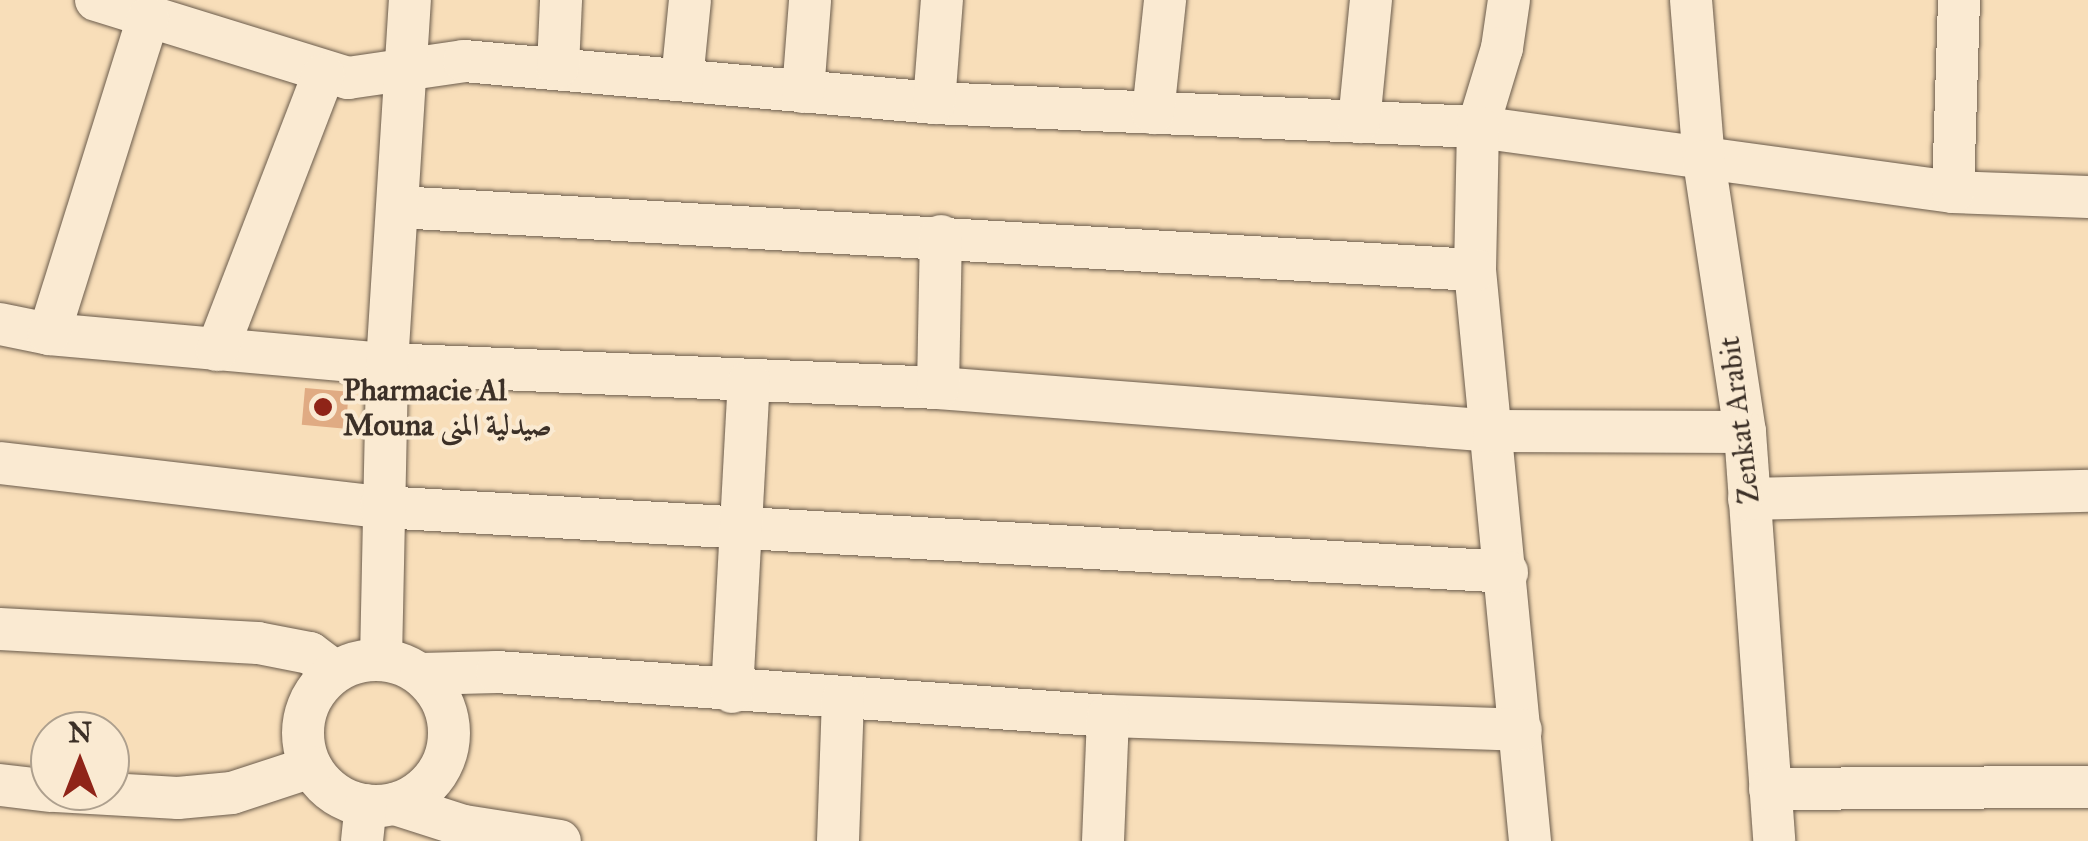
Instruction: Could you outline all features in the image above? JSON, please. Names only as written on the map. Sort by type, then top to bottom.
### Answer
[{"type":"street","points":[[96,0],[323,76],[406,73],[442,60],[558,67],[934,104],[1478,126],[1704,161],[1953,192],[2088,197]]},
{"type":"street","points":[[381,660],[381,507],[387,364],[410,0]]},
{"type":"street","points":[[558,67],[561,0]]},
{"type":"street","points":[[682,80],[690,0]]},
{"type":"street","points":[[803,92],[810,0]]},
{"type":"street","points":[[934,104],[942,0]]},
{"type":"street","points":[[1152,113],[1165,0]]},
{"type":"street","points":[[1359,122],[1371,0]]},
{"type":"street","points":[[1509,0],[1502,48],[1478,126],[1475,270],[1494,431],[1530,841]]},
{"type":"street","name":"Zenkat Arabit","points":[[1691,0],[1704,161],[1745,432],[1774,841]]},
{"type":"street","points":[[1953,192],[1959,0]]},
{"type":"street","points":[[49,334],[148,18]]},
{"type":"street","points":[[217,350],[323,76]]},
{"type":"street","points":[[398,208],[941,236],[1475,270]]},
{"type":"street","points":[[938,388],[941,236]]},
{"type":"street","points":[[0,324],[49,334],[387,364],[938,388],[1494,431],[1745,432]]},
{"type":"street","points":[[732,692],[748,381]]},
{"type":"street","points":[[0,463],[381,507],[742,532],[1506,572]]},
{"type":"street","points":[[1750,499],[2088,491]]},
{"type":"street","points":[[0,630],[258,642],[310,653],[334,671]]},
{"type":"street","points":[[560,841],[374,817],[332,792],[310,767],[302,736],[309,703],[334,671],[381,660],[421,674],[497,672],[732,692],[1108,716],[1521,730]]},
{"type":"street","points":[[374,817],[424,790],[444,763],[446,715],[421,674]]},
{"type":"street","points":[[838,841],[843,699]]},
{"type":"street","points":[[1103,841],[1108,716]]},
{"type":"street","points":[[130,795],[178,798],[232,793],[310,767]]},
{"type":"street","points":[[0,785],[30,788]]},
{"type":"street","points":[[1770,789],[2088,788]]},
{"type":"building","points":[[305,388],[349,392],[346,429],[302,425]]},
{"type":"place","name":"Pharmacie Al Mouna صيدلية المنى","points":[[323,407]]}]
